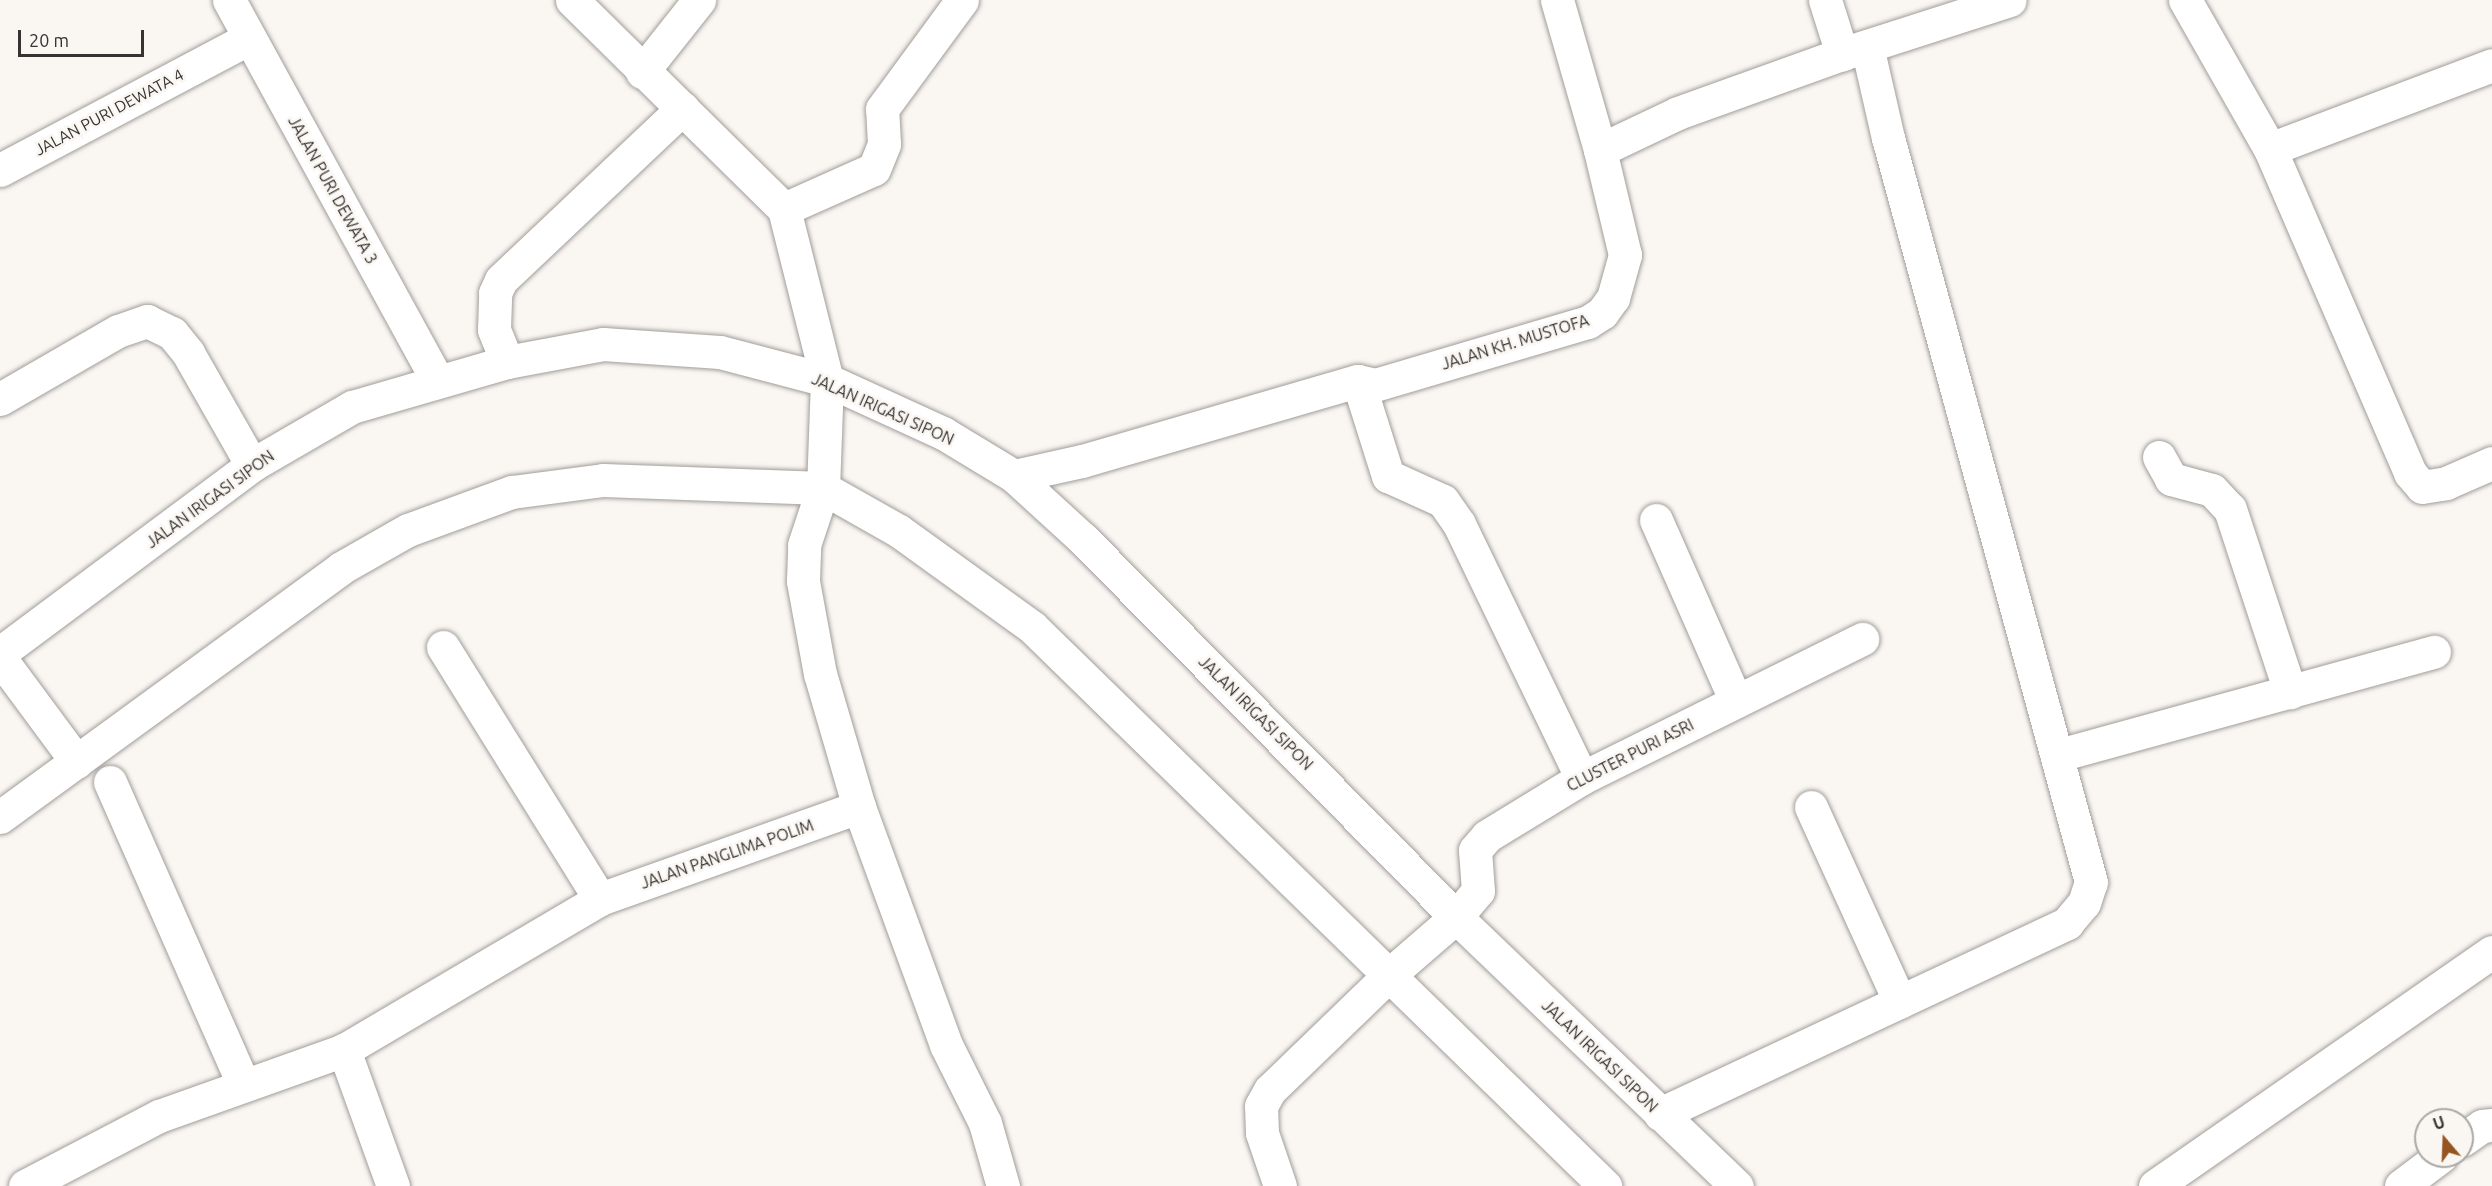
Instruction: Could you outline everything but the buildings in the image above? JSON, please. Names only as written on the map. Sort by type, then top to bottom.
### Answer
[{"type":"street","name":"JALAN PURI DEWATA 3","points":[[229,0],[437,380]]},
{"type":"street","points":[[572,0],[642,72],[683,108],[784,209],[799,256],[826,387],[823,482],[804,545],[803,581],[820,674],[859,807],[946,1046],[985,1123],[1002,1186]]},
{"type":"street","points":[[642,72],[699,0]]},
{"type":"street","points":[[784,209],[874,169],[884,144],[882,109],[962,0]]},
{"type":"street","name":"JALAN KH. MUSTOFA","points":[[1014,476],[1082,461],[1358,381],[1375,385],[1588,322],[1602,313],[1623,273],[1625,255],[1600,150],[1557,0]]},
{"type":"street","points":[[1660,1114],[2067,922],[2084,903],[2091,882],[2059,755],[1888,138],[1854,50],[1825,0]]},
{"type":"street","points":[[1600,150],[1678,114],[1854,50],[2010,0]]},
{"type":"street","points":[[2185,0],[2270,149],[2410,473],[2422,487],[2446,483],[2492,463]]},
{"type":"street","name":"JALAN PURI DEWATA 4","points":[[0,170],[249,38]]},
{"type":"street","points":[[2270,149],[2492,65]]},
{"type":"street","points":[[507,362],[494,329],[495,293],[501,280],[683,108]]},
{"type":"street","points":[[0,399],[118,331],[147,321],[166,329],[188,353],[252,465]]},
{"type":"street","name":"JALAN IRIGASI SIPON","points":[[0,653],[252,465],[352,407],[437,380],[507,362],[603,345],[720,352],[826,387],[944,433],[1014,476],[1083,538],[1456,916],[1737,1186]]},
{"type":"street","points":[[1358,381],[1388,476],[1395,482],[1429,492],[1443,501],[1455,516],[1582,778]]},
{"type":"street","points":[[2159,457],[2171,478],[2212,490],[2230,508],[2290,692]]},
{"type":"street","points":[[0,818],[341,568],[408,530],[512,492],[603,480],[823,482],[898,531],[1032,627],[1605,1186]]},
{"type":"street","points":[[1656,520],[1736,701]]},
{"type":"street","name":"CLUSTER PURI ASRI","points":[[1456,916],[1478,891],[1474,858],[1478,844],[1582,778],[1862,639]]},
{"type":"street","points":[[443,647],[600,899]]},
{"type":"street","points":[[2059,755],[2434,652]]},
{"type":"street","points":[[0,658],[77,762]]},
{"type":"street","points":[[110,782],[243,1083]]},
{"type":"street","name":"JALAN PANGLIMA POLIM","points":[[25,1186],[159,1116],[243,1083],[344,1050],[600,899],[859,807]]},
{"type":"street","points":[[1811,807],[1900,1002]]},
{"type":"street","points":[[1280,1186],[1262,1133],[1261,1106],[1270,1090],[1389,975],[1456,916]]},
{"type":"street","points":[[2155,1186],[2492,952]]},
{"type":"street","points":[[344,1050],[393,1186]]},
{"type":"street","points":[[2474,1132],[2482,1126],[2492,1125]]},
{"type":"street","points":[[2401,1186],[2425,1168]]}]
